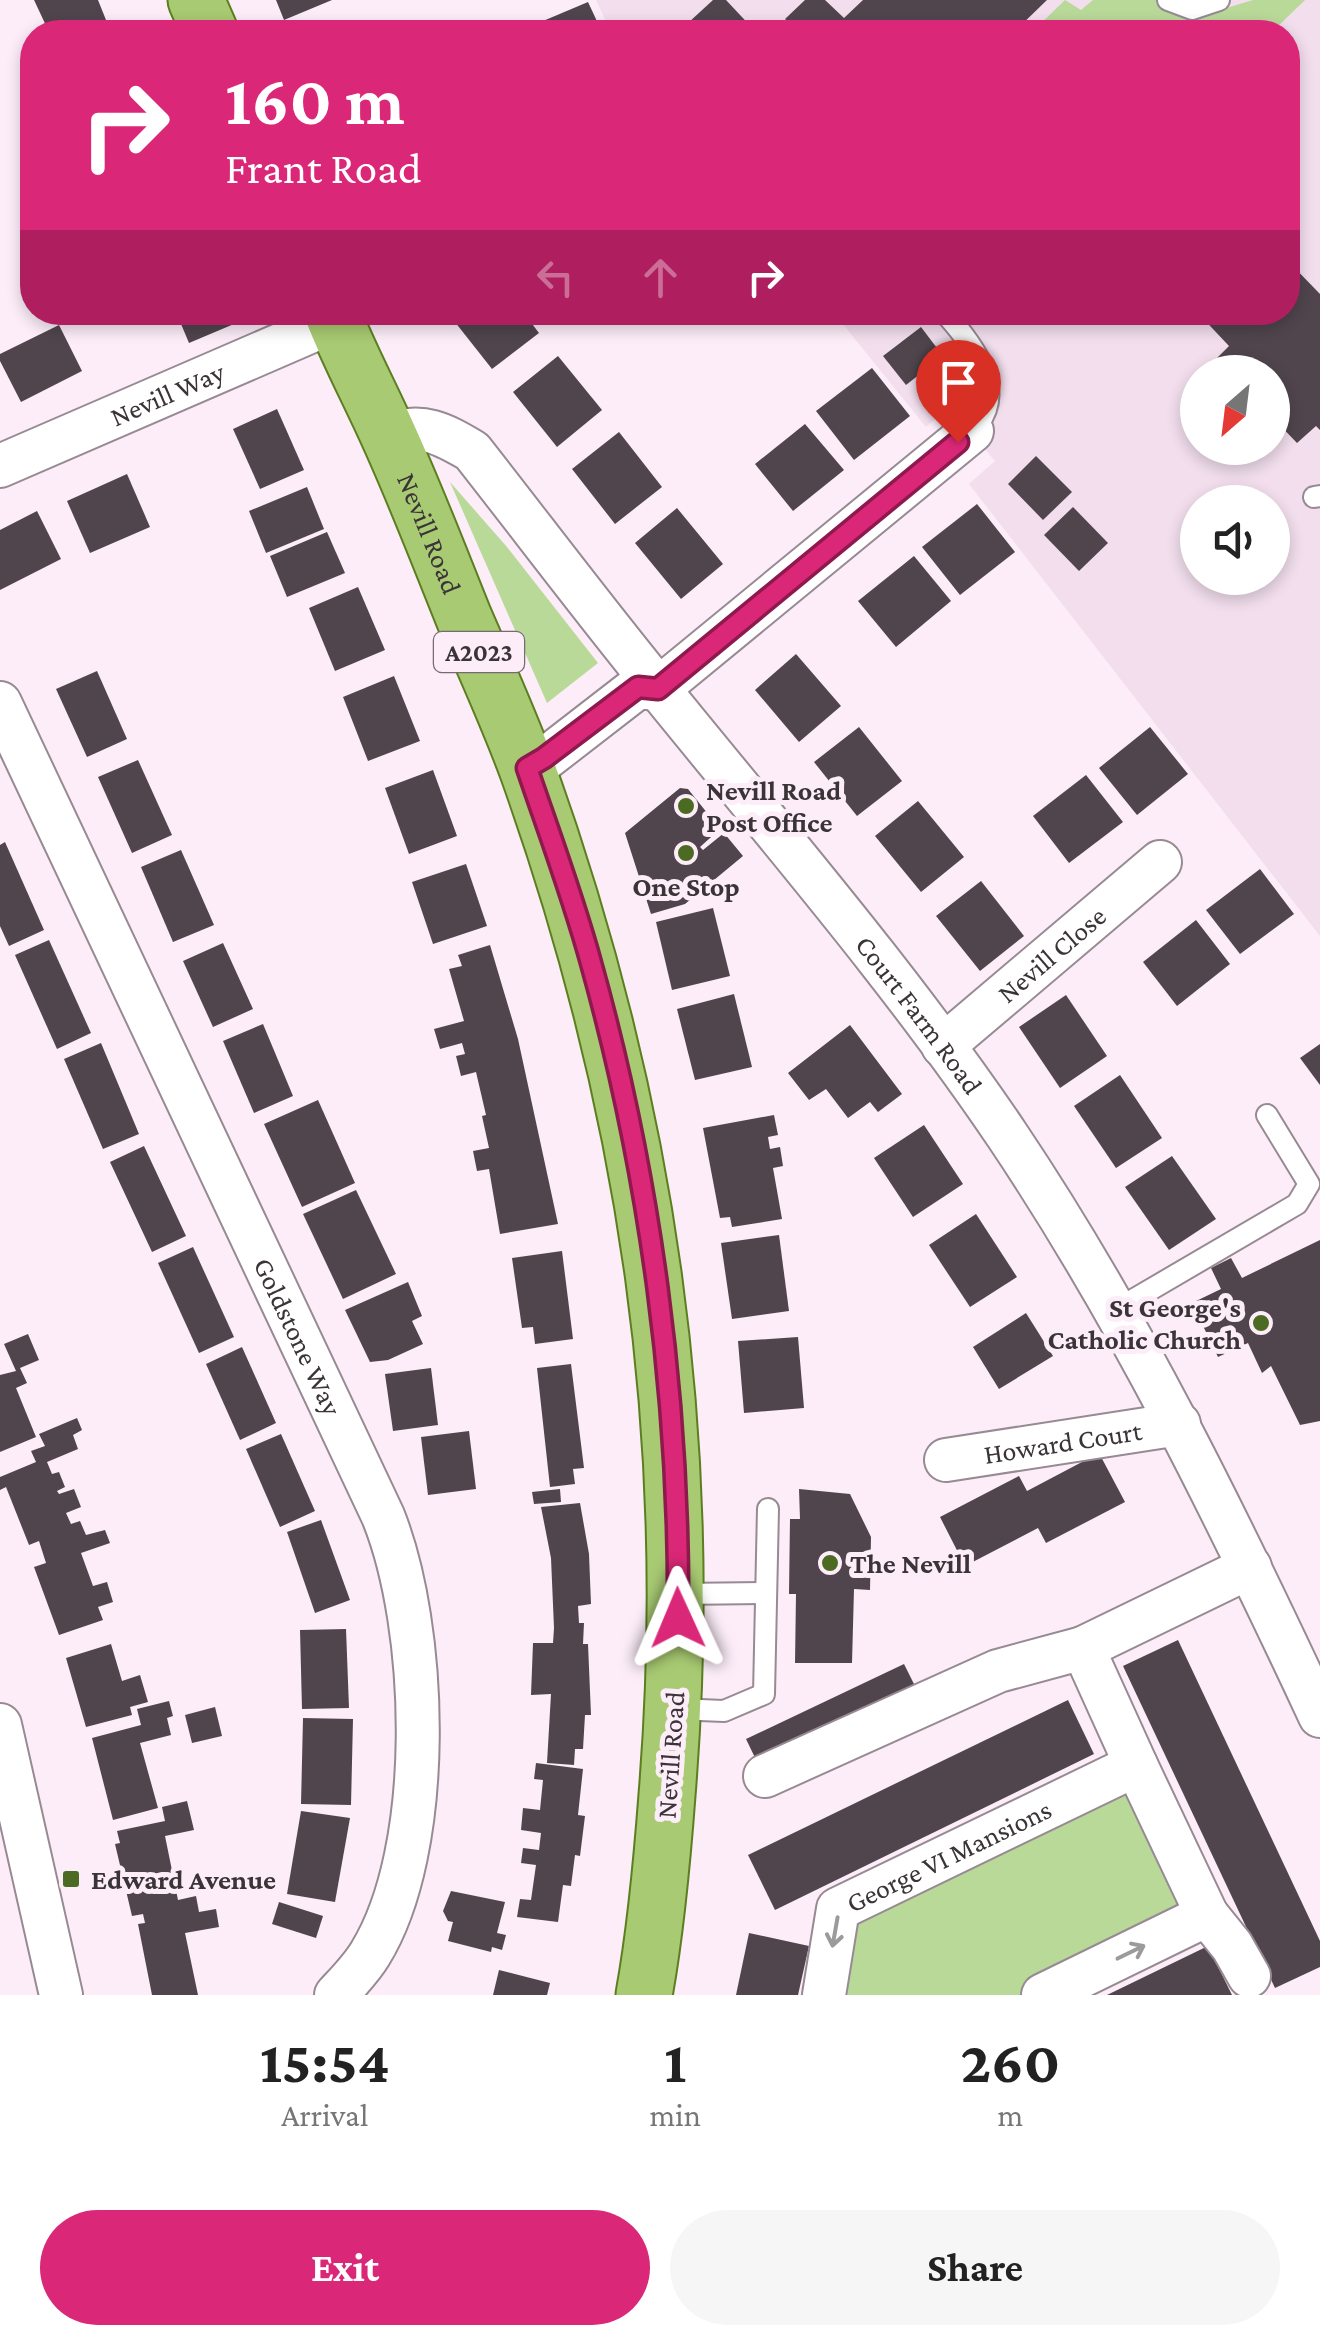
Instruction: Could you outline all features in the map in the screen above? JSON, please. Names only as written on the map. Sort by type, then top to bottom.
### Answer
[{"type":"main road","name":"Nevill Road","points":[[337,325],[388,434],[527,768],[591,962],[644,1200],[662,1325],[678,1594],[674,1708],[658,1910],[644,1995]]},
{"type":"street","name":"Nevill Way","points":[[0,466],[315,325]]},
{"type":"street","name":"Court Farm Road","points":[[388,434],[410,427],[444,435],[472,451],[943,1046],[1054,1207],[1179,1424],[1320,1716]]},
{"type":"street","points":[[527,768],[638,687],[658,689],[972,431]]},
{"type":"street","name":"Goldstone Way","points":[[0,703],[383,1516],[408,1594],[416,1760],[405,1858],[391,1908],[371,1953],[336,1995]]},
{"type":"street","name":"Nevill Close","points":[[943,1046],[1160,862]]},
{"type":"street","name":"Howard Court","points":[[946,1460],[1179,1424]]},
{"type":"street","points":[[765,1776],[998,1671],[1083,1648],[1250,1567]]},
{"type":"street","points":[[1083,1648],[1207,1915],[1232,1946],[1249,1976]]},
{"type":"street","points":[[0,1725],[61,1995]]},
{"type":"street","name":"George VI Mansions","points":[[824,1995],[838,1910],[1136,1765]]},
{"type":"street","points":[[1043,1995],[1207,1915]]},
{"type":"lane","points":[[1168,0],[1192,9],[1219,0]]},
{"type":"lane","points":[[955,325],[977,350],[982,365],[986,400],[981,420],[972,431]]},
{"type":"lane","points":[[1114,1311],[1297,1204],[1309,1184],[1267,1115]]},
{"type":"lane","points":[[674,1708],[724,1712],[764,1694],[768,1509]]},
{"type":"lane","points":[[678,1594],[766,1593]]},
{"type":"shaded area","points":[[596,0],[1320,0],[1320,936],[969,484],[995,461],[949,407],[926,427],[844,325],[1300,325],[1300,20],[605,20]]},
{"type":"green space","points":[[1065,0],[1081,10],[1093,0],[1164,0],[1182,17],[1190,19],[1253,0],[1305,0],[1284,20],[1044,20]]},
{"type":"green space","points":[[450,482],[598,663],[547,703]]},
{"type":"green space","points":[[1123,1793],[1135,1800],[1183,1900],[1176,1921],[1020,1995],[839,1995],[855,1920]]},
{"type":"building","points":[[34,0],[98,0],[106,20],[43,20]]},
{"type":"building","points":[[276,0],[332,0],[284,20]]},
{"type":"building","points":[[713,0],[726,0],[745,20],[691,20]]},
{"type":"building","points":[[805,0],[825,0],[844,18],[863,0],[1047,0],[1026,20],[785,19]]},
{"type":"building","points":[[588,2],[596,20],[545,20]]},
{"type":"building","points":[[1300,273],[1320,294],[1320,430],[1316,426],[1297,443],[1290,436],[1290,355],[1220,355],[1229,346],[1209,325],[1300,325]]},
{"type":"building","points":[[59,325],[82,371],[21,402],[0,354]]},
{"type":"building","points":[[181,325],[232,325],[189,343]]},
{"type":"building","points":[[457,325],[533,325],[539,333],[492,369]]},
{"type":"building","points":[[921,327],[943,356],[906,385],[883,356]]},
{"type":"building","points":[[558,356],[602,410],[557,447],[513,392]]},
{"type":"building","points":[[872,368],[910,416],[854,460],[816,411]]},
{"type":"building","points":[[277,409],[304,470],[260,489],[233,429]]},
{"type":"building","points":[[805,424],[844,470],[793,511],[755,464]]},
{"type":"building","points":[[619,432],[662,487],[615,524],[572,469]]},
{"type":"building","points":[[1036,456],[1072,492],[1043,520],[1008,484]]},
{"type":"building","points":[[127,474],[150,527],[90,553],[67,501]]},
{"type":"building","points":[[307,487],[324,529],[266,553],[249,511]]},
{"type":"building","points":[[977,504],[1015,552],[960,595],[922,547]]},
{"type":"building","points":[[1073,507],[1108,543],[1079,571],[1044,535]]},
{"type":"building","points":[[677,508],[723,564],[681,599],[635,543]]},
{"type":"building","points":[[37,511],[61,559],[0,590],[0,530]]},
{"type":"building","points":[[327,532],[345,573],[287,597],[270,556]]},
{"type":"building","points":[[914,556],[951,601],[896,647],[858,601]]},
{"type":"building","points":[[358,587],[385,650],[335,671],[309,608]]},
{"type":"building","points":[[796,654],[841,706],[799,742],[755,690]]},
{"type":"building","points":[[97,671],[127,739],[87,757],[56,689]]},
{"type":"building","points":[[394,676],[420,741],[368,761],[343,697]]},
{"type":"building","points":[[859,727],[902,781],[857,816],[814,762]]},
{"type":"building","points":[[1150,727],[1188,774],[1137,815],[1099,768]]},
{"type":"building","points":[[138,760],[172,835],[132,853],[98,777]]},
{"type":"building","points":[[433,770],[457,836],[409,854],[385,788]]},
{"type":"building","points":[[1086,775],[1123,822],[1069,863],[1033,816]]},
{"type":"building","name":"One Stop","points":[[680,788],[688,789],[720,829],[700,847],[703,850],[724,833],[743,856],[685,904],[651,914],[625,833]]},
{"type":"building","points":[[918,801],[964,857],[921,892],[875,836]]},
{"type":"building","points":[[5,842],[44,930],[9,946],[0,926],[0,845]]},
{"type":"building","points":[[181,850],[214,925],[173,942],[141,867]]},
{"type":"building","points":[[466,864],[487,926],[433,944],[412,882]]},
{"type":"building","points":[[1260,869],[1294,914],[1240,954],[1206,910]]},
{"type":"building","points":[[981,881],[1024,936],[980,971],[936,916]]},
{"type":"building","points":[[713,908],[730,976],[672,990],[656,922]]},
{"type":"building","points":[[1196,920],[1230,964],[1177,1006],[1143,962]]},
{"type":"building","points":[[49,940],[91,1033],[57,1049],[15,955]]},
{"type":"building","points":[[223,943],[253,1009],[213,1027],[183,961]]},
{"type":"building","points":[[490,945],[518,1039],[558,1224],[500,1234],[489,1169],[477,1171],[473,1151],[489,1148],[476,1072],[461,1076],[456,1056],[465,1054],[462,1043],[440,1049],[434,1029],[464,1021],[449,969],[462,966],[458,955]]},
{"type":"building","points":[[734,994],[752,1067],[695,1080],[677,1009]]},
{"type":"building","points":[[1066,995],[1107,1056],[1060,1088],[1019,1027]]},
{"type":"building","points":[[263,1024],[293,1096],[254,1113],[223,1041]]},
{"type":"building","points":[[850,1025],[902,1094],[878,1112],[870,1102],[848,1118],[826,1089],[809,1100],[788,1073]]},
{"type":"building","points":[[101,1043],[139,1134],[103,1149],[64,1059]]},
{"type":"building","points":[[1320,1044],[1320,1085],[1300,1058]]},
{"type":"building","points":[[1120,1075],[1162,1138],[1116,1168],[1074,1106]]},
{"type":"building","points":[[318,1100],[355,1183],[302,1207],[264,1124]]},
{"type":"building","points":[[774,1115],[778,1135],[768,1137],[770,1149],[780,1147],[783,1166],[773,1168],[782,1219],[732,1227],[730,1217],[720,1218],[703,1128]]},
{"type":"building","points":[[924,1125],[963,1184],[913,1217],[874,1158]]},
{"type":"building","points":[[144,1146],[186,1236],[152,1252],[110,1162]]},
{"type":"building","points":[[1172,1156],[1216,1219],[1169,1250],[1125,1187]]},
{"type":"building","points":[[356,1190],[396,1274],[343,1299],[303,1214]]},
{"type":"building","points":[[976,1214],[1017,1277],[970,1307],[929,1245]]},
{"type":"building","points":[[779,1235],[789,1311],[732,1319],[721,1243]]},
{"type":"building","name":"St George's Catholic Church","points":[[1320,1240],[1320,1421],[1300,1425],[1271,1366],[1262,1373],[1248,1343],[1218,1357],[1192,1303],[1221,1289],[1211,1268],[1231,1258],[1242,1278]]},
{"type":"building","points":[[193,1247],[234,1337],[199,1353],[158,1263]]},
{"type":"building","points":[[562,1251],[573,1339],[535,1344],[533,1327],[522,1328],[512,1258]]},
{"type":"building","points":[[408,1282],[422,1316],[412,1321],[423,1344],[388,1360],[370,1362],[345,1310]]},
{"type":"building","points":[[1026,1313],[1053,1356],[999,1389],[973,1347]]},
{"type":"building","points":[[28,1334],[39,1360],[20,1368],[27,1383],[16,1388],[36,1437],[0,1452],[0,1375],[16,1371],[4,1344]]},
{"type":"building","points":[[798,1337],[804,1408],[744,1413],[738,1341]]},
{"type":"building","points":[[242,1347],[276,1423],[240,1440],[206,1364]]},
{"type":"building","points":[[571,1364],[584,1468],[573,1469],[575,1484],[550,1487],[537,1368]]},
{"type":"building","points":[[431,1368],[438,1425],[393,1431],[385,1374]]},
{"type":"building","points":[[77,1418],[82,1430],[73,1435],[78,1449],[47,1462],[52,1474],[59,1472],[65,1487],[57,1491],[59,1494],[74,1489],[81,1507],[66,1513],[71,1524],[80,1521],[86,1535],[105,1530],[110,1543],[81,1553],[93,1586],[107,1582],[113,1602],[98,1607],[103,1620],[59,1635],[34,1567],[46,1563],[39,1541],[29,1545],[6,1487],[0,1490],[0,1477],[36,1462],[31,1451],[45,1446],[39,1434]]},
{"type":"building","points":[[469,1431],[476,1489],[428,1495],[421,1437]]},
{"type":"building","points":[[281,1434],[315,1511],[280,1527],[246,1449]]},
{"type":"building","points":[[1099,1453],[1125,1502],[1046,1543],[1038,1528],[965,1566],[940,1517],[1019,1476],[1027,1491]]},
{"type":"building","points":[[560,1489],[561,1502],[534,1504],[532,1492]]},
{"type":"building","name":"The Nevill","points":[[799,1489],[850,1494],[871,1537],[870,1590],[854,1589],[852,1663],[795,1663],[796,1594],[789,1594],[790,1519],[800,1519]]},
{"type":"building","points":[[580,1503],[589,1554],[591,1604],[578,1606],[579,1623],[584,1623],[583,1644],[588,1644],[591,1715],[585,1715],[583,1749],[575,1749],[574,1765],[547,1763],[551,1694],[531,1695],[533,1643],[553,1643],[554,1628],[551,1558],[541,1507]]},
{"type":"building","points":[[321,1520],[350,1600],[315,1613],[287,1532]]},
{"type":"building","points":[[346,1629],[349,1708],[302,1709],[300,1630]]},
{"type":"building","points":[[1178,1640],[1320,1941],[1320,1967],[1275,1988],[1123,1666]]},
{"type":"building","points":[[111,1644],[122,1681],[140,1675],[148,1702],[130,1707],[132,1715],[86,1727],[66,1658]]},
{"type":"building","points":[[904,1664],[917,1690],[759,1766],[746,1739]]},
{"type":"building","points":[[1068,1700],[1094,1754],[775,1910],[748,1855]]},
{"type":"building","points":[[169,1701],[173,1716],[167,1718],[171,1735],[140,1743],[158,1808],[113,1820],[92,1738],[141,1725],[137,1709]]},
{"type":"building","points":[[215,1707],[222,1736],[192,1743],[185,1715]]},
{"type":"building","points":[[303,1718],[353,1719],[351,1805],[301,1804]]},
{"type":"building","points":[[536,1763],[583,1769],[578,1815],[585,1816],[580,1856],[575,1855],[571,1886],[563,1885],[558,1922],[517,1917],[520,1899],[531,1900],[536,1865],[521,1863],[523,1848],[539,1850],[541,1833],[521,1830],[523,1808],[540,1810],[543,1780],[534,1779]]},
{"type":"building","points":[[187,1801],[194,1830],[165,1836],[178,1900],[196,1896],[199,1912],[216,1909],[219,1927],[185,1933],[198,1995],[152,1995],[138,1924],[145,1923],[143,1914],[132,1916],[115,1844],[120,1843],[117,1831],[165,1821],[162,1807]]},
{"type":"building","points":[[301,1811],[350,1818],[335,1902],[287,1894]]},
{"type":"building","points":[[451,1891],[505,1902],[497,1933],[506,1935],[502,1950],[492,1947],[491,1952],[448,1941],[453,1922],[448,1921],[443,1911]]},
{"type":"building","points":[[279,1902],[323,1916],[316,1938],[272,1924]]},
{"type":"building","points":[[749,1933],[809,1946],[798,1995],[736,1995]]},
{"type":"building","points":[[1208,1946],[1232,1995],[1107,1995]]},
{"type":"building","points":[[499,1970],[550,1983],[547,1995],[493,1995]]},
{"type":"place","name":"Nevill Road Post Office","points":[[686,806]]},
{"type":"place","name":"One Stop","points":[[686,853]]},
{"type":"place","name":"St George's Catholic Church","points":[[1261,1323]]},
{"type":"place","name":"The Nevill","points":[[830,1563]]},
{"type":"place","name":"Edward Avenue","points":[[71,1879]]},
{"type":"route","points":[[678,1618],[662,1325],[644,1200],[591,962],[527,768],[638,687],[658,689],[958,442]]}]
